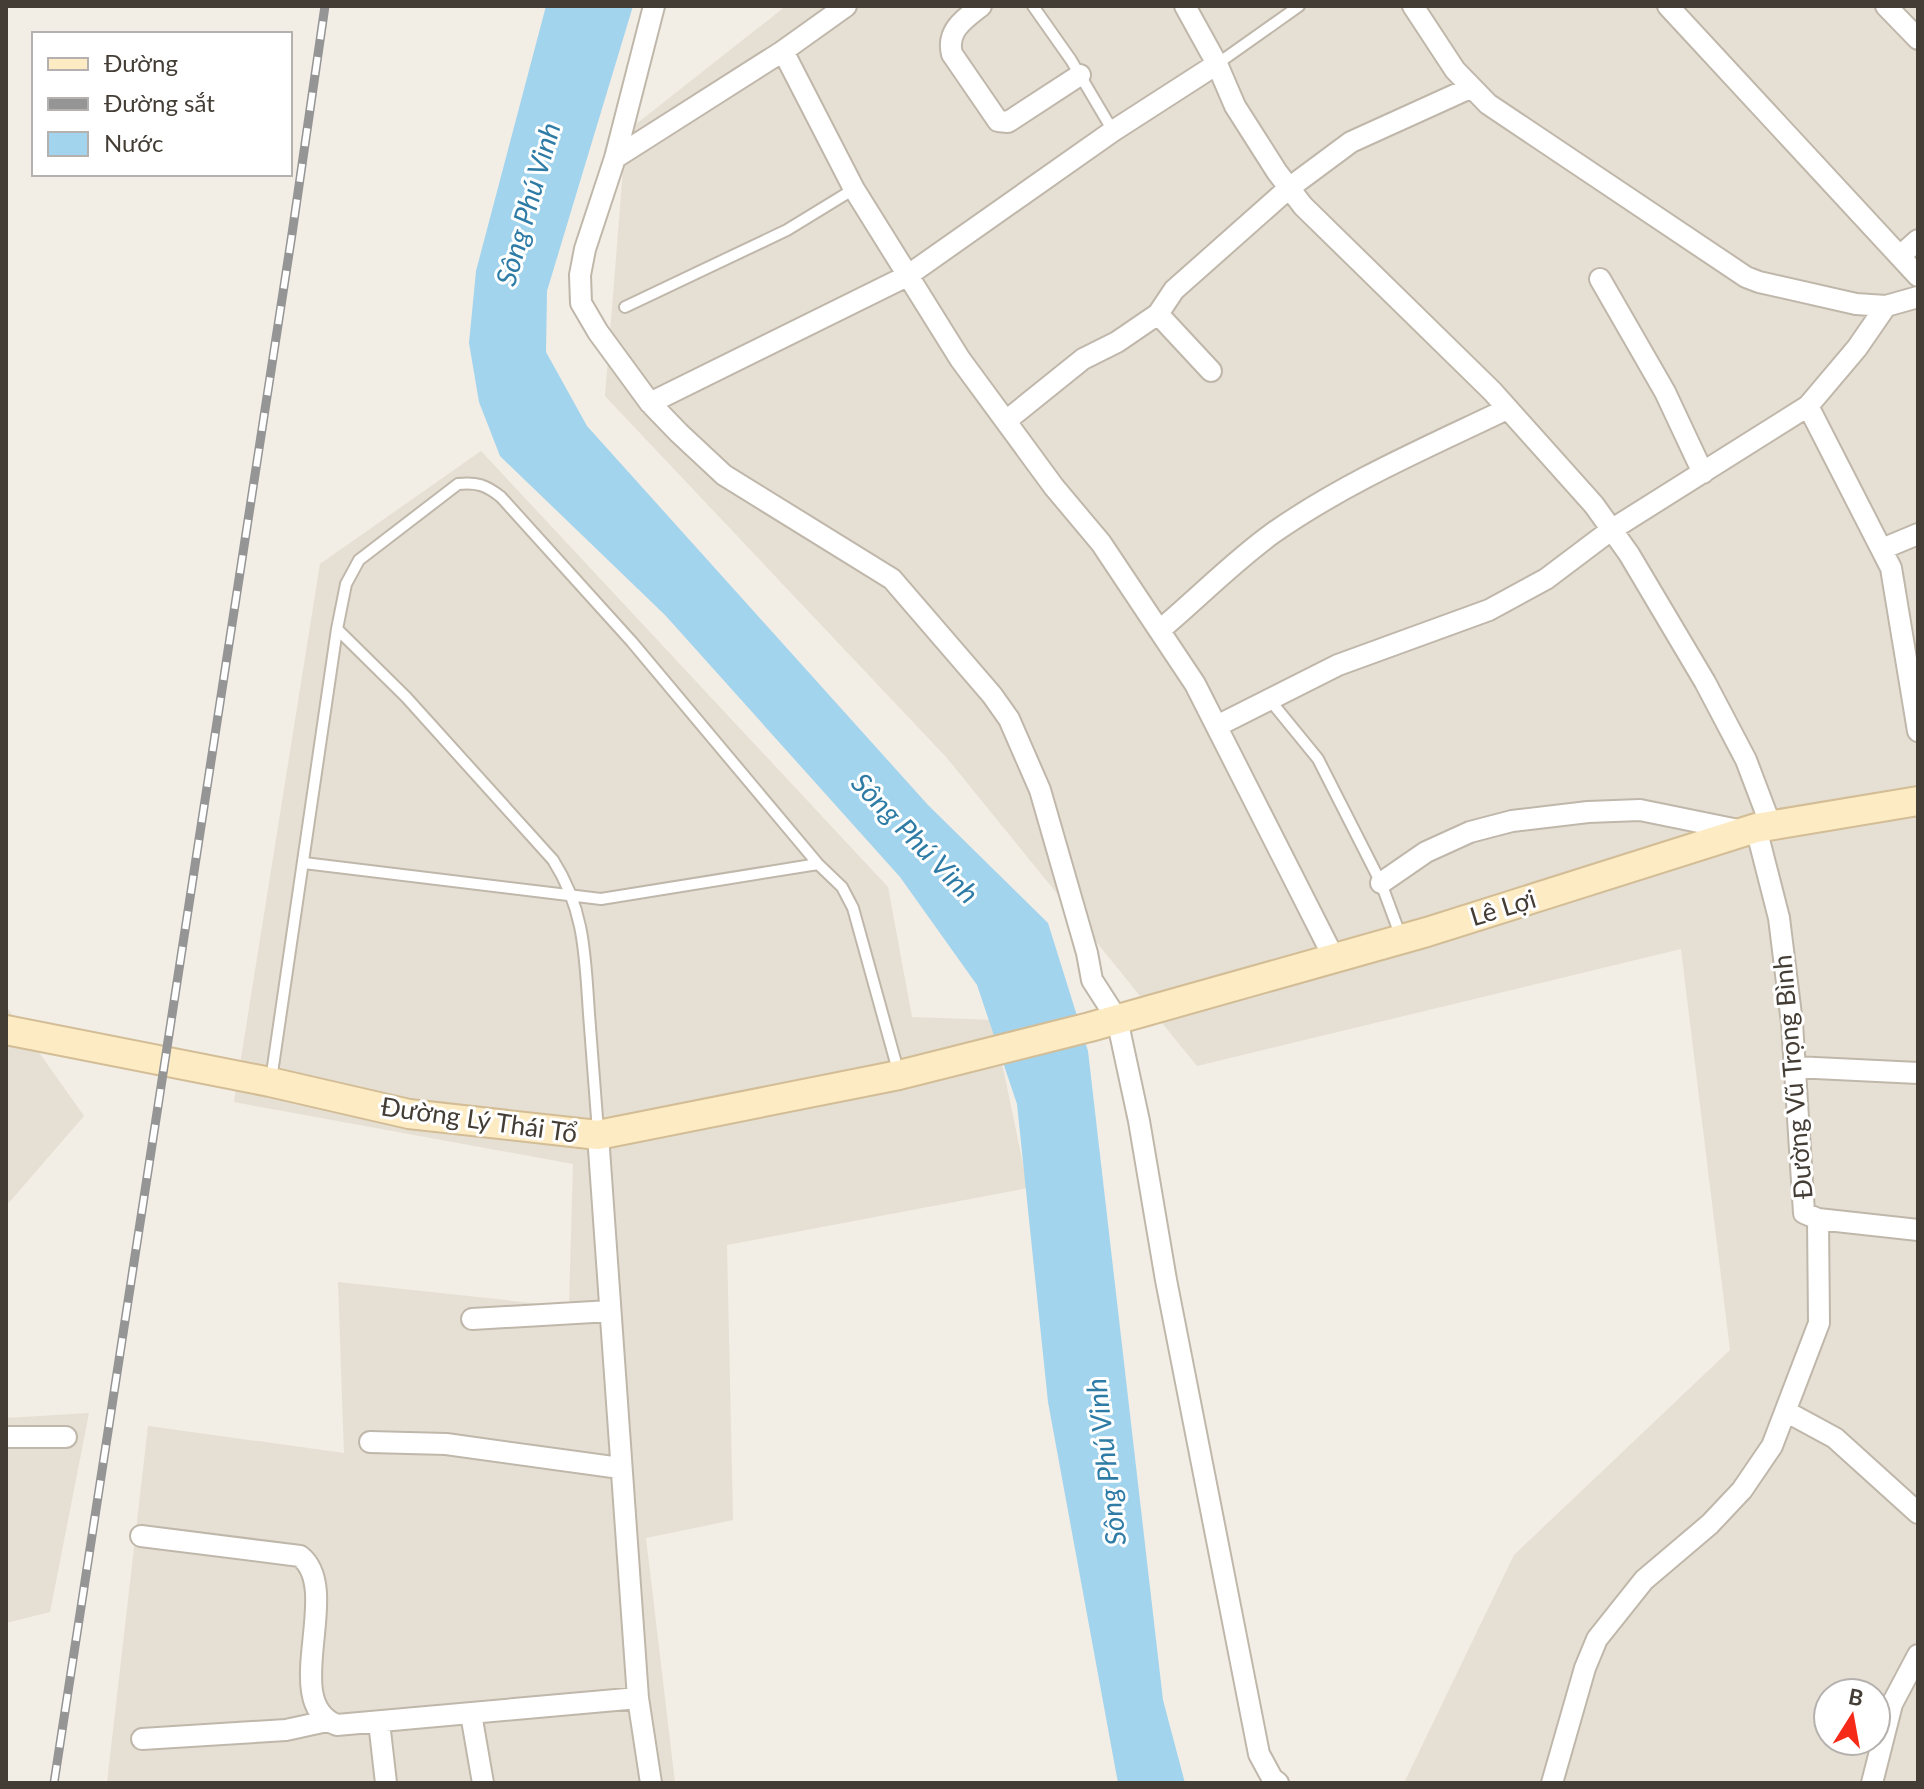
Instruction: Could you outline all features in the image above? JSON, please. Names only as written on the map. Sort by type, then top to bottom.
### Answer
[{"type":"main road","name":"Lê Lợi","points":[[953,1061],[1090,1027],[1402,939],[1758,829],[1918,801]]},
{"type":"main road","name":"Đường Lý Thái Tổ","points":[[6,1030],[270,1082],[409,1114],[598,1135],[899,1075],[953,1061]]},
{"type":"street","points":[[654,6],[615,158],[585,249],[580,275],[581,303],[598,332],[650,403],[724,475],[892,579],[1009,719],[1040,790],[1092,980],[1117,1019],[1259,1754],[1278,1783]]},
{"type":"street","points":[[615,158],[783,51],[846,6]]},
{"type":"street","points":[[981,6],[963,20],[951,36],[950,44],[952,54],[998,121],[1008,122],[1080,75]]},
{"type":"street","name":"Đường Vũ Trọng Bình","points":[[1185,6],[1217,64],[1235,106],[1303,206],[1507,409],[1594,505],[1629,554],[1746,760],[1779,918],[1795,1067],[1804,1213],[1818,1219],[1918,1230]]},
{"type":"street","points":[[1413,6],[1455,70],[1488,104],[1746,277],[1835,301],[1886,306],[1918,297]]},
{"type":"street","points":[[1668,6],[1918,276]]},
{"type":"street","points":[[1886,6],[1918,39]]},
{"type":"street","points":[[783,51],[854,189],[960,359],[1054,487],[1101,543],[1195,684],[1334,958]]},
{"type":"street","points":[[650,403],[907,276],[1113,131],[1217,64]]},
{"type":"street","points":[[1006,421],[1083,359],[1117,342],[1158,314],[1174,290],[1289,188],[1351,142],[1470,88]]},
{"type":"street","points":[[1900,256],[1918,240]]},
{"type":"street","points":[[1600,279],[1665,392],[1703,473]]},
{"type":"street","points":[[1217,726],[1338,665],[1489,610],[1546,579],[1611,530],[1808,406],[1857,348],[1886,306]]},
{"type":"street","points":[[1158,314],[1211,371]]},
{"type":"street","points":[[1808,406],[1891,568],[1918,731]]},
{"type":"street","points":[[1161,629],[1272,534],[1330,497],[1399,460],[1507,409]]},
{"type":"street","points":[[1882,549],[1918,534]]},
{"type":"street","points":[[1381,883],[1426,852],[1470,832],[1512,821],[1588,812],[1640,810],[1758,829]]},
{"type":"street","points":[[1795,1067],[1918,1073]]},
{"type":"street","points":[[598,1135],[638,1698],[651,1783]]},
{"type":"street","points":[[1552,1783],[1585,1668],[1597,1639],[1644,1580],[1710,1524],[1742,1490],[1772,1446],[1819,1323],[1818,1219]]},
{"type":"street","points":[[472,1319],[610,1311]]},
{"type":"street","points":[[1787,1412],[1835,1438],[1918,1513]]},
{"type":"street","points":[[6,1437],[66,1437]]},
{"type":"street","points":[[370,1442],[446,1444],[620,1468]]},
{"type":"street","points":[[141,1536],[300,1556],[310,1564],[316,1588],[311,1676],[316,1707],[327,1721]]},
{"type":"street","points":[[1872,1783],[1892,1704],[1918,1655]]},
{"type":"street","points":[[142,1739],[286,1730],[327,1721],[345,1726],[638,1698]]},
{"type":"street","points":[[471,1714],[483,1783]]},
{"type":"street","points":[[379,1722],[386,1783]]},
{"type":"lane","points":[[1033,6],[1113,131]]},
{"type":"lane","points":[[1217,64],[1299,6]]},
{"type":"lane","points":[[625,307],[787,230],[854,189]]},
{"type":"lane","points":[[270,1082],[346,584],[359,560],[458,484],[475,482],[489,487],[501,497],[632,642],[818,864],[842,887],[853,908],[899,1075]]},
{"type":"lane","points":[[337,629],[406,697],[553,860],[573,897],[583,941],[598,1135]]},
{"type":"lane","points":[[1269,699],[1318,759],[1381,883],[1402,939]]},
{"type":"lane","points":[[304,863],[573,897],[622,898],[818,864]]},
{"type":"shaded area","points":[[786,6],[1918,6],[1918,1783],[1404,1783],[1514,1555],[1730,1350],[1681,949],[1197,1066],[947,758],[605,396],[626,132]]},
{"type":"shaded area","points":[[481,451],[888,887],[912,1017],[993,1020],[1028,1188],[727,1245],[733,1520],[646,1538],[675,1783],[107,1783],[148,1426],[344,1453],[338,1282],[569,1307],[573,1164],[234,1102],[320,564]]},
{"type":"shaded area","points":[[6,1006],[84,1116],[6,1206]]},
{"type":"shaded area","points":[[89,1413],[50,1612],[6,1623],[6,1418]]},
{"type":"water","name":"Sông Phú Vinh","points":[[546,6],[633,6],[547,291],[546,352],[587,426],[928,805],[1048,923],[1088,1051],[1163,1700],[1185,1783],[1118,1783],[1048,1402],[1017,1104],[977,985],[900,877],[665,615],[500,456],[479,402],[469,343],[476,271]]},
{"type":"railway","points":[[54,1783],[325,6]]}]
